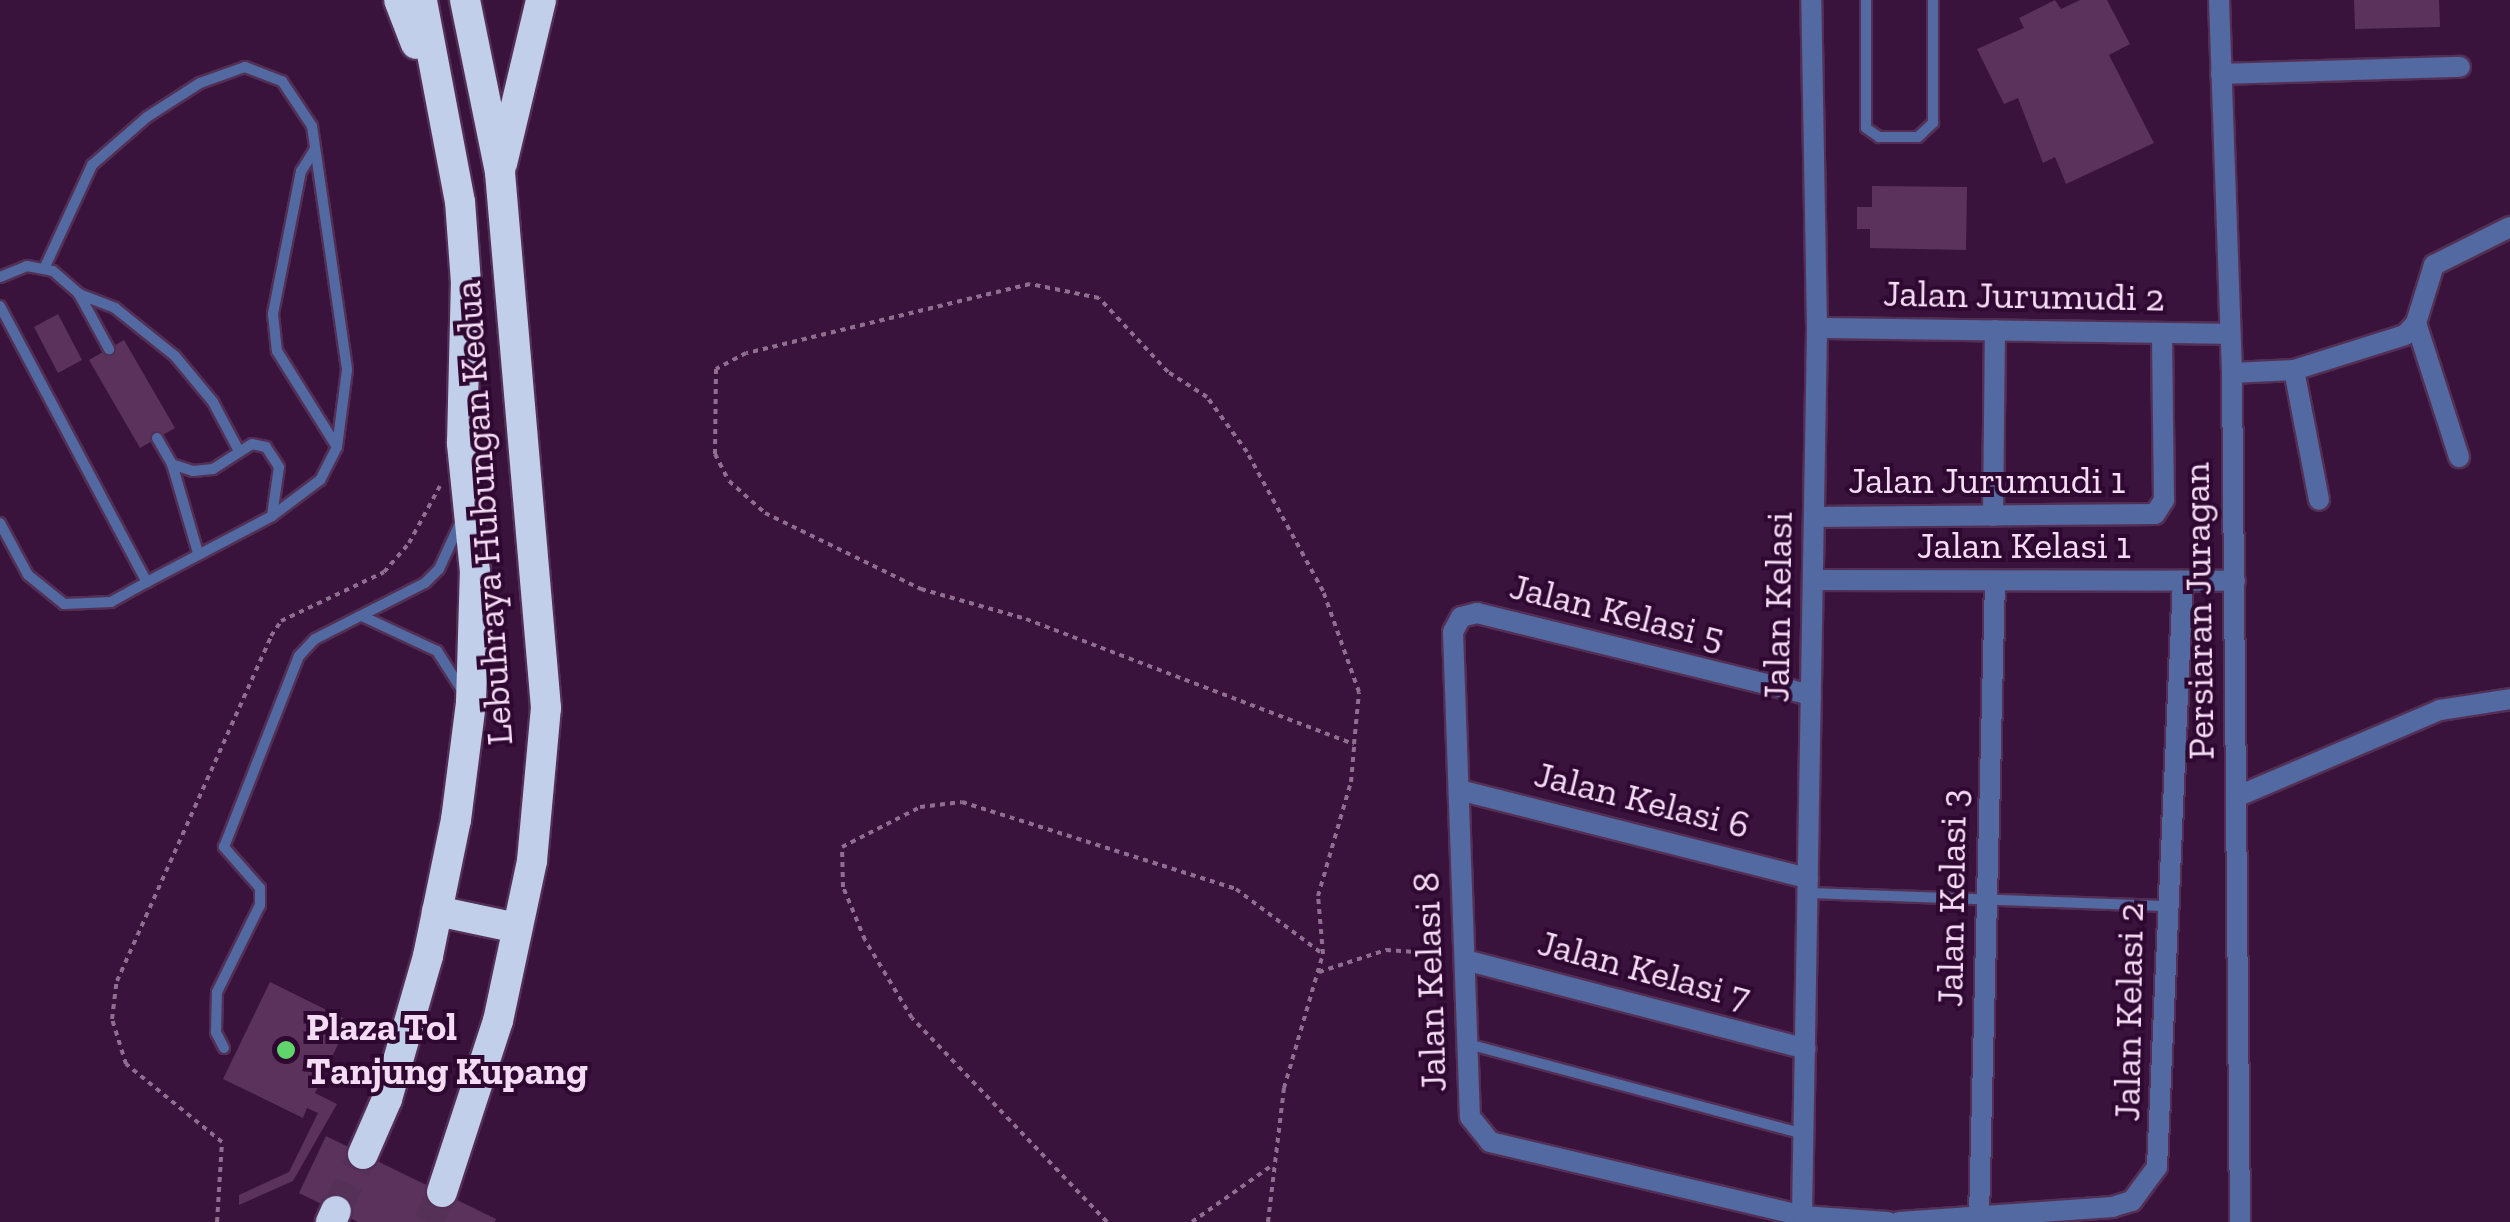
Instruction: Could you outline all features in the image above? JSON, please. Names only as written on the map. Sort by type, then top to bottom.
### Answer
[{"type":"highway","points":[[399,0],[442,112]]},
{"type":"highway","name":"Lebuhraya Hubungan Kedua","points":[[363,1154],[388,1099],[437,911],[471,703],[475,572],[462,443],[466,283],[460,202],[422,0]]},
{"type":"highway","name":"Lebuhraya Hubungan Kedua","points":[[442,1192],[498,1021],[518,928],[532,861],[546,708],[500,172],[466,0]]},
{"type":"highway","points":[[500,172],[541,0]]},
{"type":"highway","points":[[437,911],[518,928]]},
{"type":"street","name":"Jalan Kelasi","points":[[1802,1216],[1817,328],[1811,0]]},
{"type":"street","name":"Persiaran Juragan","points":[[2219,0],[2232,373],[2240,1222]]},
{"type":"street","points":[[2222,74],[2460,67]]},
{"type":"street","points":[[2459,457],[2416,322],[2434,265],[2510,227]]},
{"type":"street","points":[[2232,373],[2294,370],[2376,348],[2416,322]]},
{"type":"street","name":"Jalan Jurumudi 2","points":[[1817,328],[2229,334]]},
{"type":"street","points":[[1993,516],[1995,330]]},
{"type":"street","name":"Jalan Jurumudi 1","points":[[1814,517],[2160,510],[2162,333]]},
{"type":"street","points":[[2294,370],[2320,500]]},
{"type":"street","name":"Jalan Kelasi 1","points":[[1813,580],[2235,581]]},
{"type":"street","name":"Jalan Kelasi 3","points":[[1979,1217],[1995,580]]},
{"type":"street","name":"Jalan Kelasi 2","points":[[1899,1222],[2112,1207],[2146,1188],[2160,1146],[2166,906],[2182,581]]},
{"type":"street","name":"Jalan Kelasi 5","points":[[1459,790],[1453,632],[1468,613],[1812,696]]},
{"type":"street","points":[[2236,797],[2440,710],[2510,699]]},
{"type":"street","name":"Jalan Kelasi 6","points":[[1459,790],[1808,886]]},
{"type":"street","name":"Jalan Kelasi 8","points":[[1459,790],[1470,1116],[1480,1137],[1802,1216]]},
{"type":"street","name":"Jalan Kelasi 7","points":[[1464,960],[1806,1049]]},
{"type":"street","points":[[1802,1216],[1888,1222]]},
{"type":"lane","points":[[1866,0],[1866,128],[1874,136],[1899,137],[1924,136],[1932,128],[1933,0]]},
{"type":"lane","points":[[0,523],[28,575],[64,604],[101,605],[272,516],[320,480],[337,448],[347,370],[312,126],[282,80],[245,68],[200,82],[92,165],[44,269]]},
{"type":"lane","points":[[315,149],[301,171],[273,314],[277,351],[337,448]]},
{"type":"lane","points":[[0,276],[27,266],[44,269],[79,294],[115,308],[175,356],[213,402],[238,449]]},
{"type":"lane","points":[[79,294],[108,349]]},
{"type":"lane","points":[[0,306],[146,582]]},
{"type":"lane","points":[[157,438],[172,464],[198,553]]},
{"type":"lane","points":[[172,464],[214,469],[238,449],[266,447],[279,467],[272,516]]},
{"type":"lane","points":[[224,1048],[216,1032],[217,992],[260,904],[260,888],[224,847],[299,656],[315,638],[364,617],[439,570],[468,505]]},
{"type":"lane","points":[[364,617],[412,634],[437,651],[471,703]]},
{"type":"lane","points":[[1808,886],[1987,900],[2166,906]]},
{"type":"lane","points":[[1468,1044],[1804,1134]]},
{"type":"path","points":[[1268,1222],[1270,1167],[1292,1051],[1323,954],[1318,896],[1351,782],[1359,692],[1323,591],[1247,452],[1207,397],[1168,372],[1099,298],[1030,284],[746,353],[716,369],[715,454],[729,481],[765,513],[921,589],[1026,620],[1354,744]]},
{"type":"path","points":[[1107,1222],[912,1018],[864,940],[842,887],[842,847],[920,807],[962,802],[1236,889],[1323,954]]},
{"type":"path","points":[[1319,972],[1386,950],[1431,950],[1464,960]]},
{"type":"path","points":[[143,1083],[194,1114],[222,1142],[217,1222]]},
{"type":"path","points":[[1192,1222],[1270,1167]]},
{"type":"building","points":[[2055,0],[2061,9],[2080,0],[2107,0],[2130,44],[2109,55],[2154,143],[2066,184],[2055,157],[2043,163],[2018,98],[2004,104],[1977,49],[2024,28],[2019,18]]},
{"type":"building","points":[[2354,0],[2439,0],[2440,27],[2355,29]]},
{"type":"building","points":[[1872,186],[1967,187],[1966,250],[1870,248],[1870,229],[1857,229],[1857,207],[1872,207]]},
{"type":"building","points":[[58,314],[82,360],[58,373],[34,327]]},
{"type":"building","points":[[124,340],[175,428],[140,448],[89,360]]},
{"type":"building","name":"Plaza Tol Tanjung Kupang","points":[[270,982],[349,1021],[315,1093],[337,1104],[293,1181],[239,1205],[239,1195],[289,1172],[318,1113],[307,1108],[303,1118],[223,1079]]},
{"type":"building","name":"Plaza Tol Tanjung Kupang","points":[[326,1136],[496,1219],[495,1222],[358,1222],[299,1193]]},
{"type":"tunnel","points":[[336,1211],[363,1154]]},
{"type":"tunnel","points":[[428,1222],[442,1192]]},
{"type":"place","name":"Plaza Tol Tanjung Kupang","points":[[286,1050]]}]
